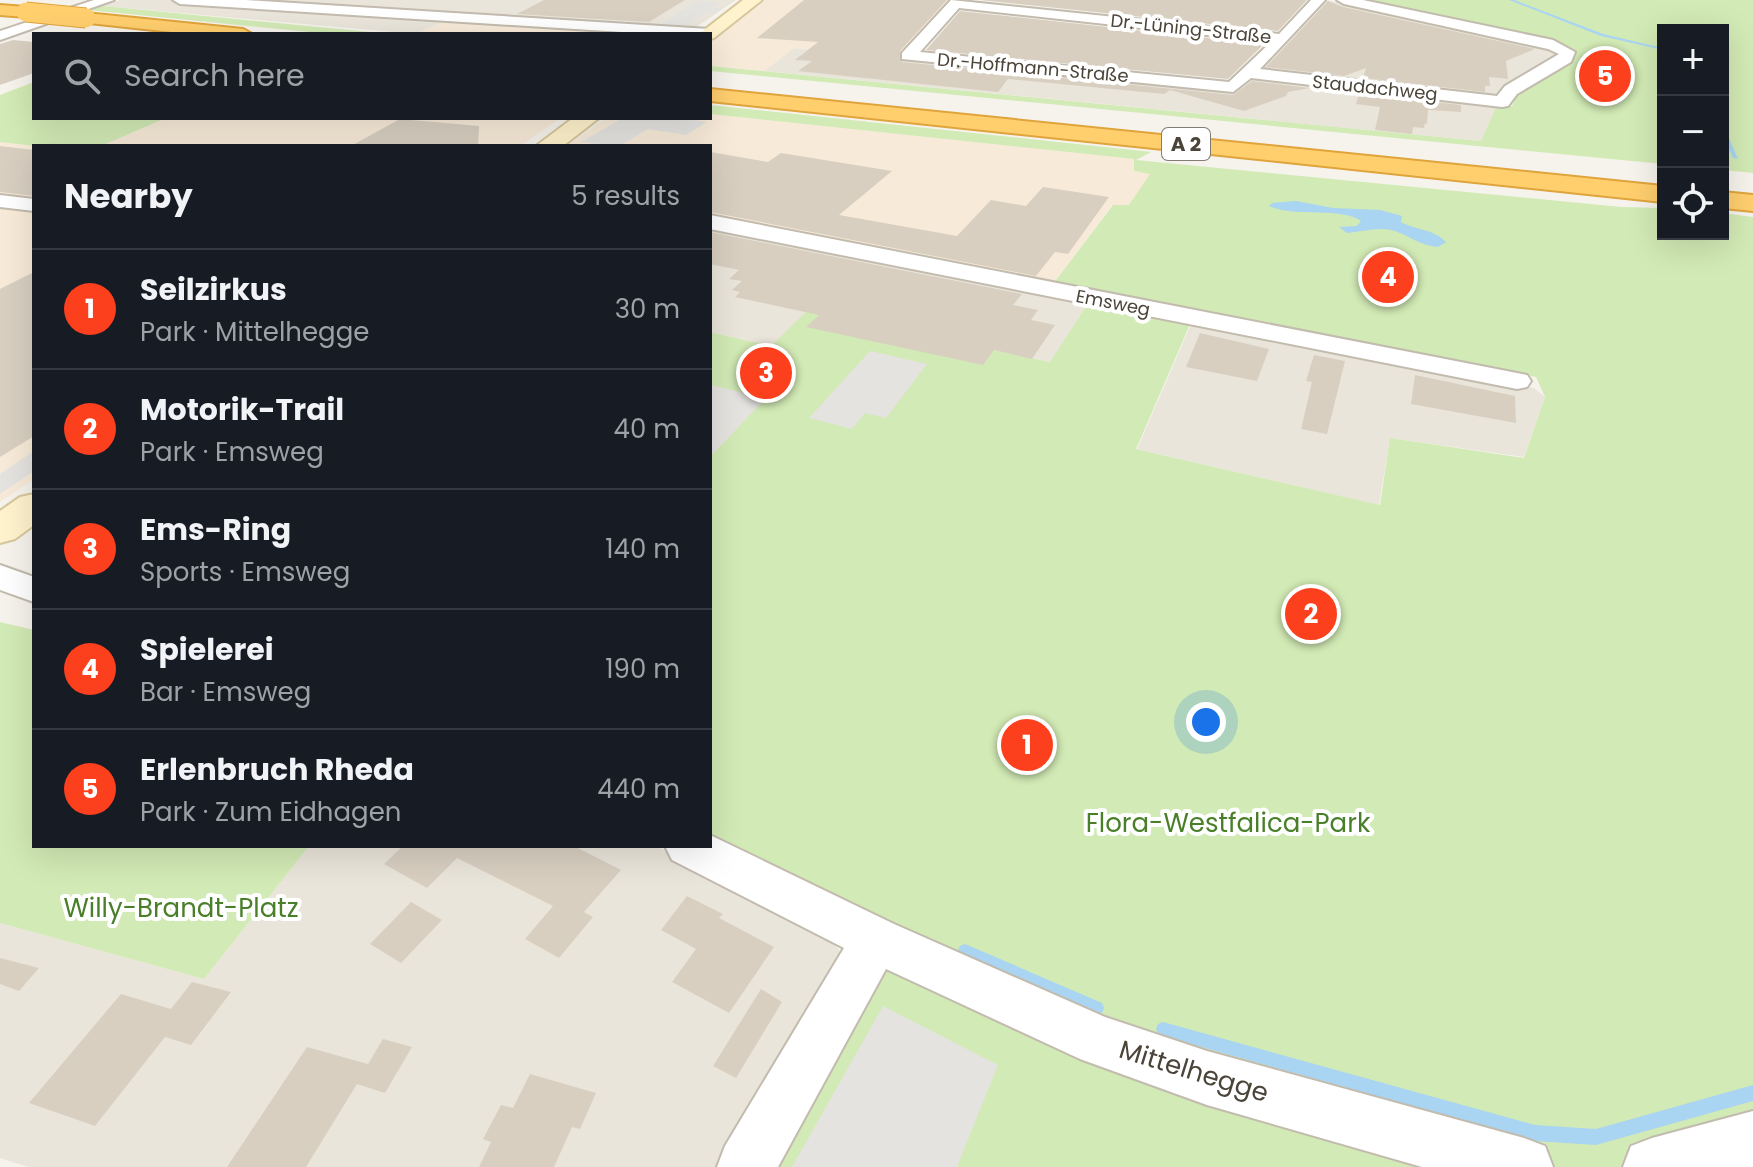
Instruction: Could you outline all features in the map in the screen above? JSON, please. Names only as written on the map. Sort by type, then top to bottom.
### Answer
[{"type":"highway","points":[[2,22],[26,12],[223,32]]},
{"type":"highway","points":[[2,22],[109,32]]},
{"type":"highway","name":"A 2","points":[[712,81],[1657,176]]},
{"type":"highway","name":"A 2","points":[[712,95],[1657,193]]},
{"type":"highway","points":[[1729,184],[1753,186]]},
{"type":"highway","points":[[1729,201],[1753,203]]},
{"type":"street","points":[[2,22],[107,0]]},
{"type":"street","points":[[180,0],[681,32]]},
{"type":"street","points":[[711,32],[754,0]]},
{"type":"street","points":[[1248,73],[1318,0]]},
{"type":"street","name":"Staudachweg","points":[[1248,73],[1502,102],[1511,90],[1565,59],[1567,52],[1501,32],[1344,0]]},
{"type":"street","points":[[465,16],[494,2]]},
{"type":"street","name":"Dr.-Lüning-Straße","points":[[957,2],[1283,39]]},
{"type":"street","name":"Dr.-Hoffmann-Straße","points":[[957,2],[908,56],[1233,87],[1248,73]]},
{"type":"street","points":[[551,144],[585,120]]},
{"type":"street","points":[[0,201],[32,205]]},
{"type":"street","name":"Emsweg","points":[[712,222],[1517,381]]},
{"type":"street","points":[[0,530],[32,507]]},
{"type":"street","points":[[0,577],[32,589]]},
{"type":"street","name":"Mittelhegge","points":[[692,848],[876,940],[1099,1041],[1207,1078],[1524,1167]]},
{"type":"street","points":[[746,1167],[876,940]]},
{"type":"street","points":[[1652,1167],[1753,1140]]},
{"type":"shaded area","points":[[120,0],[736,0],[696,27],[681,29],[459,14],[421,32],[103,6]]},
{"type":"shaded area","points":[[766,0],[951,0],[896,57],[794,48],[764,71],[712,66],[712,39]]},
{"type":"shaded area","points":[[1325,0],[1497,33],[1560,51],[1559,58],[1498,100],[1257,71]]},
{"type":"shaded area","points":[[697,1],[718,3],[712,8],[723,8],[715,14],[704,13],[682,28],[658,26]]},
{"type":"shaded area","points":[[453,17],[652,32],[421,32]]},
{"type":"shaded area","points":[[794,48],[1238,90],[1253,76],[1497,105],[1481,141],[764,71]]},
{"type":"shaded area","points":[[712,114],[1134,159],[1134,171],[1151,173],[1129,206],[1112,205],[1053,284],[712,217],[712,144],[570,144],[603,120],[712,120]]},
{"type":"shaded area","points":[[161,120],[558,120],[523,144],[106,144]]},
{"type":"shaded area","points":[[620,120],[707,122],[686,135],[648,129],[622,144],[581,142]]},
{"type":"shaded area","points":[[0,142],[32,146],[32,480],[0,502]]},
{"type":"shaded area","points":[[712,229],[1089,302],[1051,362],[868,324],[771,346],[712,332]]},
{"type":"shaded area","points":[[1192,322],[1534,388],[1545,397],[1524,457],[1390,438],[1379,505],[1137,449]]},
{"type":"shaded area","points":[[870,351],[927,364],[886,418],[865,413],[852,429],[809,418]]},
{"type":"shaded area","points":[[712,385],[766,398],[712,455]]},
{"type":"shaded area","points":[[32,452],[32,472],[0,494],[0,474]]},
{"type":"shaded area","points":[[307,848],[659,848],[816,922],[844,956],[715,1167],[28,1167],[0,1158],[0,923],[204,979]]},
{"type":"shaded area","points":[[883,1006],[998,1065],[957,1167],[792,1167]]},
{"type":"green space","points":[[1354,0],[1753,0],[1753,173],[1729,171],[1729,24],[1657,24],[1657,163],[712,71],[712,66],[1481,141],[1497,105],[1512,106],[1519,91],[1573,52]]},
{"type":"green space","points":[[103,6],[370,32],[310,32],[88,10]]},
{"type":"green space","points":[[32,83],[32,120],[161,120],[106,144],[32,146],[0,142],[0,95]]},
{"type":"green space","name":"Flora-Westfalica-Park","points":[[712,105],[1151,152],[1136,160],[1621,207],[1657,208],[1657,240],[1729,240],[1729,214],[1753,217],[1753,1167],[763,1167],[901,929],[712,837],[712,332],[771,346],[812,306],[869,324],[1050,362],[1089,302],[1191,322],[1136,449],[1380,505],[1390,438],[1524,458],[1545,397],[1536,377],[1053,284],[1113,205],[1129,205],[1150,174],[1134,171],[1134,159],[712,114]]},
{"type":"green space","name":"Willy-Brandt-Platz","points":[[0,622],[32,630],[32,848],[307,848],[204,979],[0,923]]},
{"type":"water","points":[[1296,201],[1333,208],[1380,210],[1402,216],[1401,222],[1406,225],[1436,235],[1446,242],[1438,247],[1431,246],[1386,229],[1347,233],[1339,227],[1357,226],[1361,221],[1342,214],[1292,211],[1269,206],[1272,203]]},
{"type":"building","points":[[544,0],[685,0],[649,22],[517,14]]},
{"type":"building","points":[[804,0],[947,0],[900,51],[902,62],[1233,95],[1252,81],[1310,88],[1288,92],[1286,96],[1244,111],[1170,90],[1164,94],[1008,79],[998,92],[798,71],[812,61],[795,60],[818,42],[757,38]]},
{"type":"building","points":[[980,0],[1307,0],[1278,31]]},
{"type":"building","points":[[1328,1],[1343,7],[1535,49],[1506,61],[1508,79],[1489,77],[1490,86],[1485,86],[1485,92],[1363,78],[1366,68],[1344,76],[1266,67]]},
{"type":"building","points":[[960,11],[1264,44],[1228,79],[926,50]]},
{"type":"building","points":[[13,40],[32,42],[32,74],[0,85],[0,44]]},
{"type":"building","points":[[1359,94],[1461,105],[1461,112],[1428,110],[1427,124],[1424,128],[1413,127],[1412,134],[1375,130],[1380,107],[1356,104]]},
{"type":"building","points":[[398,120],[479,126],[478,144],[355,144]]},
{"type":"building","points":[[0,146],[32,150],[32,196],[0,192]]},
{"type":"building","points":[[712,152],[768,162],[781,153],[892,171],[839,215],[957,236],[991,200],[1026,206],[1043,187],[1109,197],[1068,254],[1055,252],[1036,276],[712,212]]},
{"type":"building","points":[[712,232],[1022,294],[1013,305],[1038,310],[1031,320],[1055,325],[1032,359],[994,350],[983,365],[806,327],[819,315],[735,297],[740,292],[732,290],[742,281],[729,279],[739,270],[712,264]]},
{"type":"building","points":[[32,273],[32,437],[0,457],[0,289]]},
{"type":"building","points":[[1200,333],[1269,349],[1257,381],[1186,367]]},
{"type":"building","points":[[1314,355],[1345,361],[1327,434],[1301,429],[1312,382],[1306,381]]},
{"type":"building","points":[[1415,375],[1515,396],[1516,423],[1411,404]]},
{"type":"building","points":[[401,848],[578,848],[621,870],[584,912],[593,917],[559,958],[525,939],[553,906],[457,858],[427,888],[384,864]]},
{"type":"building","points":[[687,896],[723,914],[719,918],[774,947],[729,1013],[672,982],[696,949],[661,930]]},
{"type":"building","points":[[411,902],[442,920],[401,963],[370,944]]},
{"type":"building","points":[[0,958],[39,968],[19,991],[0,984]]},
{"type":"building","points":[[192,982],[231,992],[191,1045],[165,1037],[95,1126],[29,1103],[121,994],[171,1009]]},
{"type":"building","points":[[761,989],[782,1002],[736,1078],[713,1066]]},
{"type":"building","points":[[383,1039],[412,1047],[385,1093],[357,1084],[306,1167],[227,1167],[307,1047],[368,1064]]},
{"type":"building","points":[[530,1074],[596,1093],[580,1129],[572,1127],[554,1167],[479,1167],[491,1142],[483,1139],[501,1105],[513,1108]]},
{"type":"waterway","points":[[1511,0],[1602,35],[1657,48]]},
{"type":"waterway","points":[[1729,143],[1736,158]]},
{"type":"waterway","points":[[965,950],[1097,1008]]},
{"type":"waterway","points":[[1163,1029],[1535,1133],[1596,1137],[1753,1093]]},
{"type":"place","name":"Erlenbruch Rheda","points":[[1605,76]]},
{"type":"place","name":"Spielerei","points":[[1388,277]]},
{"type":"place","name":"Ems-Ring","points":[[766,373]]},
{"type":"place","name":"Motorik-Trail","points":[[1311,614]]},
{"type":"place","name":"Seilzirkus","points":[[1027,745]]}]
